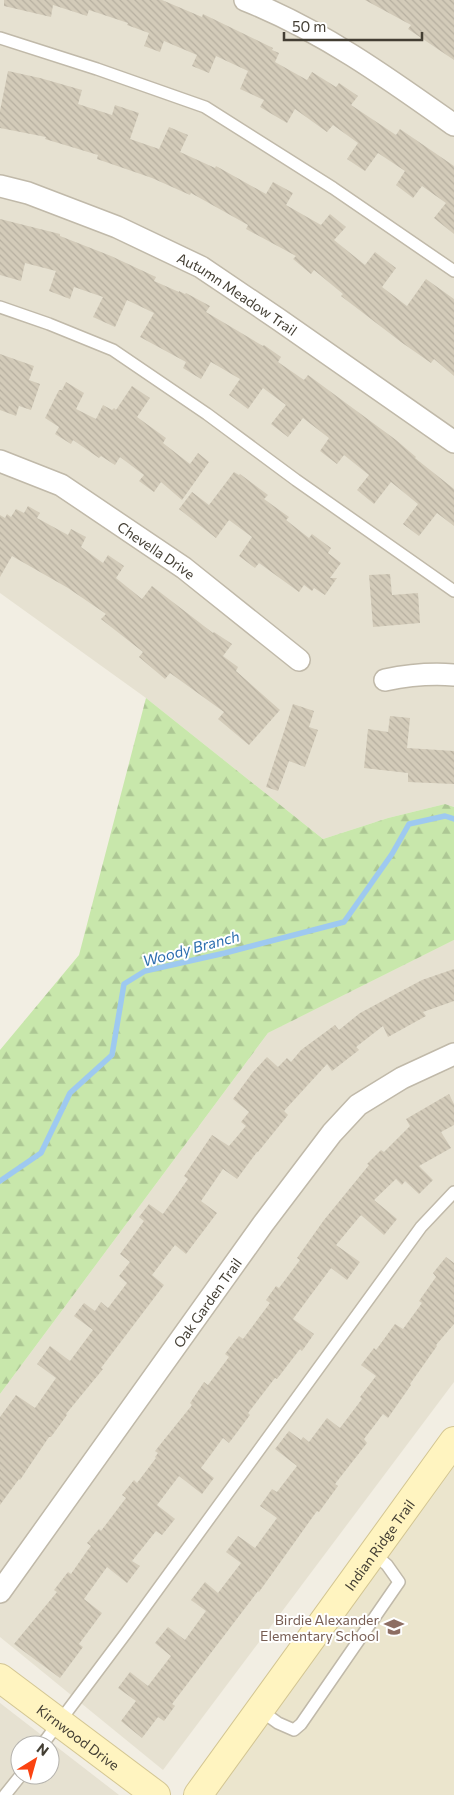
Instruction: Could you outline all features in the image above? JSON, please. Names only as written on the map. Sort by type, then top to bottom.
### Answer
[{"type":"street","points":[[245,0],[341,48],[454,125]]},
{"type":"street","name":"Autumn Meadow Trail","points":[[0,186],[28,193],[117,227],[201,267],[454,442]]},
{"type":"street","name":"Chevella Drive","points":[[0,461],[61,485],[184,568],[299,660]]},
{"type":"street","points":[[386,680],[435,673],[454,675]]},
{"type":"street","name":"Oak Garden Trail","points":[[0,1592],[263,1224],[332,1133],[358,1105],[402,1078],[454,1054]]},
{"type":"street","name":"Indian Ridge Trail","points":[[198,1795],[454,1441]]},
{"type":"street","name":"Kirnwood Drive","points":[[0,1678],[156,1795]]},
{"type":"lane","points":[[0,38],[97,69],[205,107],[333,188],[454,271]]},
{"type":"lane","points":[[0,307],[49,324],[113,350],[208,414],[296,480],[454,591]]},
{"type":"lane","points":[[49,1735],[126,1633],[421,1227],[454,1192]]},
{"type":"lane","points":[[260,1710],[284,1727],[294,1730],[301,1724],[399,1582],[387,1565],[373,1553]]},
{"type":"shaded area","points":[[0,0],[454,0],[454,807],[445,804],[388,818],[323,839],[146,698],[0,593]]},
{"type":"shaded area","points":[[454,940],[454,1382],[163,1770],[0,1637],[0,1394],[268,1033]]},
{"type":"shaded area","name":"Birdie Alexander Elementary School","points":[[454,1458],[454,1795],[216,1795]]},
{"type":"shaded area","points":[[0,1703],[41,1735],[10,1735],[10,1785],[60,1785],[60,1749],[119,1795],[0,1795]]},
{"type":"green space","points":[[146,698],[323,839],[388,818],[445,804],[454,807],[454,940],[268,1033],[0,1394],[0,1050],[79,955]]},
{"type":"building","points":[[4,0],[162,0],[202,17],[203,14],[273,48],[272,50],[279,53],[275,62],[307,80],[312,72],[336,87],[339,83],[358,96],[351,105],[396,135],[400,129],[454,166],[454,234],[434,218],[446,203],[422,186],[413,198],[396,185],[405,171],[378,153],[365,171],[347,159],[358,143],[333,125],[327,132],[295,109],[287,123],[260,107],[264,100],[240,89],[248,71],[216,56],[209,73],[192,66],[197,55],[164,41],[160,52],[144,46],[149,33],[127,25],[128,23],[89,10],[87,16],[53,5],[51,17],[4,6]]},
{"type":"building","points":[[365,0],[454,0],[454,60],[408,29],[411,25]]},
{"type":"building","points":[[8,71],[82,90],[78,104],[112,115],[115,105],[139,113],[130,139],[159,149],[169,127],[188,135],[180,152],[215,168],[216,166],[266,194],[273,182],[293,193],[286,205],[321,225],[330,214],[346,227],[334,240],[365,265],[375,252],[396,268],[382,287],[407,306],[426,279],[454,299],[454,376],[434,359],[431,363],[401,342],[341,296],[343,294],[314,270],[311,274],[293,259],[296,256],[246,229],[248,225],[191,193],[190,195],[152,178],[97,159],[98,155],[45,139],[46,137],[0,128],[0,111]]},
{"type":"building","points":[[0,219],[60,234],[60,236],[111,256],[156,277],[154,281],[179,292],[186,293],[210,306],[206,312],[264,345],[281,357],[278,362],[304,380],[308,375],[396,440],[454,489],[454,526],[437,513],[419,536],[403,524],[418,504],[391,482],[374,504],[357,490],[369,475],[344,455],[337,464],[320,451],[329,438],[303,418],[288,437],[271,424],[286,405],[263,388],[248,409],[229,395],[240,379],[211,362],[201,379],[183,368],[186,362],[140,337],[154,313],[127,300],[115,327],[93,317],[103,297],[74,287],[70,299],[49,291],[56,271],[25,263],[21,281],[0,275]]},
{"type":"building","points":[[0,354],[34,366],[29,380],[40,384],[31,410],[19,406],[16,416],[0,410]]},
{"type":"building","points":[[66,382],[84,393],[76,409],[96,419],[103,405],[116,410],[132,386],[150,398],[137,417],[166,438],[163,443],[190,464],[198,453],[209,462],[182,500],[161,482],[154,492],[139,481],[144,475],[120,457],[115,465],[101,456],[99,458],[73,440],[71,444],[55,434],[59,427],[45,418],[59,390],[62,390]]},
{"type":"building","points":[[234,472],[240,474],[268,495],[264,499],[289,517],[286,520],[309,538],[312,534],[331,548],[328,553],[341,563],[330,578],[337,578],[325,595],[314,588],[312,591],[304,585],[299,592],[259,563],[255,568],[239,556],[252,537],[229,520],[216,538],[179,509],[192,492],[209,505]]},
{"type":"building","points":[[28,506],[40,513],[37,518],[68,535],[71,529],[86,537],[81,547],[103,563],[108,555],[124,566],[116,578],[142,599],[152,586],[213,633],[232,644],[223,656],[238,667],[236,671],[280,710],[249,745],[218,719],[224,712],[170,673],[165,679],[139,657],[143,652],[101,619],[106,614],[68,588],[12,556],[0,577],[0,515],[5,518],[7,514],[11,517],[16,509],[24,513]]},
{"type":"building","points":[[390,574],[392,595],[418,593],[420,623],[373,627],[369,575]]},
{"type":"building","points":[[293,704],[314,711],[309,727],[318,730],[305,767],[289,761],[278,791],[266,787]]},
{"type":"building","points":[[390,716],[410,718],[407,748],[454,751],[454,784],[408,782],[408,773],[364,768],[368,729],[388,732]]},
{"type":"building","points":[[454,969],[454,1001],[423,1012],[426,1016],[388,1037],[383,1026],[356,1047],[359,1050],[332,1071],[327,1064],[284,1111],[288,1115],[237,1179],[223,1169],[201,1201],[217,1213],[186,1254],[175,1245],[152,1275],[164,1285],[0,1505],[0,1417],[16,1395],[35,1408],[56,1378],[37,1364],[50,1346],[70,1361],[93,1330],[74,1316],[84,1303],[95,1311],[101,1302],[108,1308],[127,1283],[119,1276],[130,1262],[120,1254],[144,1221],[139,1217],[149,1204],[163,1214],[188,1179],[184,1176],[212,1135],[229,1146],[246,1126],[241,1122],[249,1112],[233,1099],[253,1072],[267,1057],[278,1067],[287,1058],[291,1062],[301,1050],[335,1025],[339,1030],[360,1013],[422,980]]},
{"type":"building","points":[[449,1094],[454,1104],[454,1125],[441,1132],[451,1148],[419,1166],[433,1180],[419,1194],[405,1181],[402,1185],[396,1179],[374,1200],[397,1219],[384,1235],[361,1215],[336,1245],[360,1262],[347,1280],[331,1268],[293,1319],[314,1334],[302,1351],[300,1349],[277,1379],[275,1378],[248,1413],[250,1415],[229,1443],[223,1438],[201,1468],[214,1478],[202,1494],[179,1476],[157,1505],[175,1519],[162,1535],[156,1531],[132,1561],[140,1566],[127,1583],[107,1567],[84,1599],[102,1613],[79,1644],[83,1647],[60,1678],[14,1644],[57,1592],[54,1590],[68,1572],[71,1574],[91,1546],[87,1543],[99,1529],[101,1531],[126,1498],[122,1495],[134,1480],[137,1483],[156,1458],[158,1453],[155,1451],[192,1405],[190,1403],[204,1382],[208,1385],[229,1357],[225,1354],[239,1336],[243,1339],[270,1303],[266,1300],[276,1286],[279,1288],[300,1260],[297,1258],[324,1220],[369,1165],[367,1164],[381,1150],[384,1152],[410,1126],[406,1119]]},
{"type":"building","points":[[446,1257],[454,1263],[454,1324],[436,1345],[388,1418],[383,1414],[364,1439],[367,1443],[335,1484],[338,1486],[319,1512],[317,1511],[259,1592],[172,1704],[175,1706],[164,1721],[158,1717],[142,1738],[121,1721],[136,1701],[118,1688],[130,1672],[148,1686],[171,1656],[155,1643],[168,1627],[185,1640],[206,1611],[191,1600],[205,1582],[218,1593],[241,1563],[226,1552],[238,1536],[255,1548],[277,1518],[260,1506],[272,1489],[277,1492],[297,1466],[275,1449],[289,1431],[301,1440],[303,1437],[309,1442],[327,1418],[340,1428],[362,1399],[360,1397],[376,1376],[361,1365],[374,1348],[376,1350],[395,1324],[403,1329],[422,1303],[419,1301],[436,1277],[433,1273]]},
{"type":"waterway","name":"Woody Branch","points":[[0,1181],[41,1153],[70,1093],[112,1055],[124,984],[145,971],[225,953],[344,922],[392,854],[409,824],[445,816],[454,819]]},
{"type":"place","name":"Birdie Alexander Elementary School","points":[[394,1627]]}]
